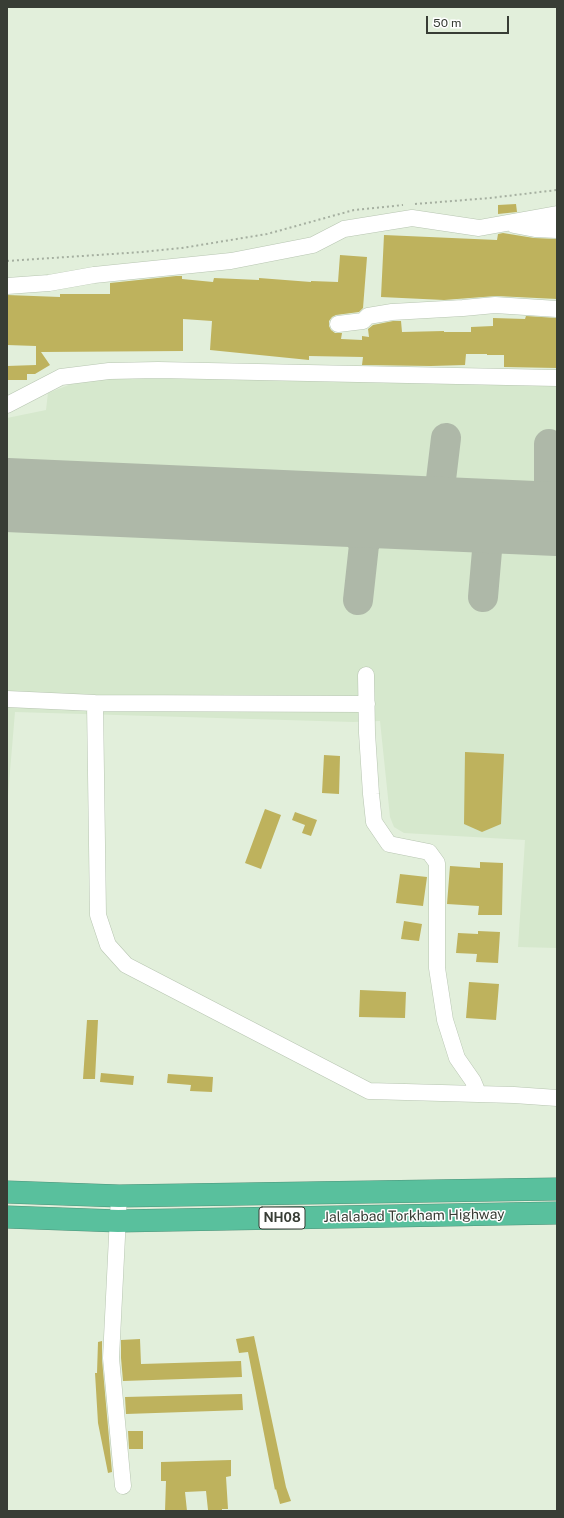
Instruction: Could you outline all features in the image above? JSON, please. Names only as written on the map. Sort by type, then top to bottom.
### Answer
[{"type":"highway","name":"NH08","points":[[7,1192],[119,1196],[557,1189]]},
{"type":"highway","name":"Jalalabad Torkham Highway","points":[[7,1217],[118,1221],[557,1214]]},
{"type":"street","points":[[7,286],[49,283],[94,275],[231,262],[313,245],[344,229],[412,218],[479,228],[557,214]]},
{"type":"street","points":[[503,223],[535,229],[557,230]]},
{"type":"street","points":[[338,324],[363,320],[368,316],[392,312],[495,305],[557,309]]},
{"type":"street","points":[[7,405],[61,377],[109,372],[158,370],[557,378]]},
{"type":"street","points":[[366,676],[371,794],[374,822],[390,844],[429,852],[436,863],[437,968],[445,1020],[457,1058],[473,1082],[478,1093]]},
{"type":"street","points":[[7,699],[95,703],[367,704]]},
{"type":"street","points":[[95,703],[98,915],[108,945],[126,965],[369,1090],[514,1094],[557,1098]]},
{"type":"street","points":[[119,1196],[111,1358],[124,1486]]},
{"type":"path","points":[[7,261],[182,248],[267,234],[354,210],[490,198],[557,190]]},
{"type":"shaded area","points":[[425,378],[557,382],[557,948],[518,947],[525,840],[404,833],[394,827],[390,817],[380,721],[353,722],[15,712],[7,807],[7,418],[46,410],[48,393],[84,379]]},
{"type":"building","points":[[516,204],[517,212],[498,214],[498,205]]},
{"type":"building","points":[[503,233],[534,238],[557,239],[557,299],[496,296],[444,300],[381,297],[384,235],[497,240],[498,234]]},
{"type":"building","points":[[340,255],[367,257],[363,308],[359,312],[336,315],[329,321],[331,330],[335,333],[342,333],[341,339],[362,340],[362,336],[369,337],[368,329],[373,325],[393,321],[401,321],[402,332],[471,332],[471,327],[493,326],[493,318],[525,319],[526,316],[557,318],[557,368],[504,367],[504,355],[487,354],[466,354],[465,365],[431,366],[362,365],[363,357],[309,356],[309,360],[210,350],[212,321],[183,319],[183,351],[41,352],[50,365],[35,374],[27,374],[27,380],[7,380],[7,366],[36,365],[36,346],[7,345],[7,295],[60,297],[60,294],[110,294],[110,283],[176,276],[182,276],[182,279],[213,282],[214,278],[259,280],[259,278],[311,282],[338,282]]},
{"type":"building","points":[[465,752],[504,754],[501,824],[482,832],[464,824]]},
{"type":"building","points":[[324,755],[340,756],[339,794],[322,793]]},
{"type":"building","points":[[265,809],[281,815],[261,869],[245,863]]},
{"type":"building","points":[[295,812],[317,820],[311,836],[302,833],[305,825],[292,820]]},
{"type":"building","points":[[480,862],[503,863],[502,915],[478,915],[479,906],[447,904],[450,866],[480,868]]},
{"type":"building","points":[[400,874],[427,877],[423,906],[396,903]]},
{"type":"building","points":[[404,921],[422,924],[419,941],[401,939]]},
{"type":"building","points":[[478,931],[500,932],[498,963],[476,962],[477,954],[456,953],[458,933],[478,934]]},
{"type":"building","points":[[469,982],[499,984],[496,1020],[466,1018]]},
{"type":"building","points":[[360,990],[406,992],[405,1018],[359,1017]]},
{"type":"building","points":[[87,1020],[98,1020],[95,1079],[83,1079]]},
{"type":"building","points":[[101,1073],[134,1076],[133,1085],[100,1082]]},
{"type":"building","points":[[168,1074],[213,1077],[212,1092],[190,1091],[191,1085],[167,1083]]},
{"type":"building","points":[[254,1336],[286,1487],[291,1501],[280,1504],[276,1489],[275,1490],[248,1352],[239,1353],[236,1339]]},
{"type":"building","points":[[140,1339],[141,1364],[241,1361],[242,1377],[123,1381],[121,1340]]},
{"type":"building","points":[[102,1341],[102,1359],[112,1472],[108,1473],[98,1423],[95,1373],[97,1373],[98,1342]]},
{"type":"building","points":[[242,1394],[243,1410],[126,1414],[125,1397]]},
{"type":"building","points":[[128,1431],[143,1431],[143,1449],[129,1449]]},
{"type":"building","points":[[231,1460],[231,1476],[226,1477],[228,1509],[222,1509],[222,1511],[208,1510],[206,1491],[185,1492],[187,1511],[165,1511],[166,1481],[161,1481],[161,1462]]},
{"type":"taxiway","points":[[437,513],[446,438]]},
{"type":"taxiway","points":[[549,444],[549,518]]},
{"type":"taxiway","points":[[305,508],[326,512],[341,517],[353,527],[364,545]]},
{"type":"taxiway","points":[[358,600],[364,545],[371,532],[394,518],[421,513]]},
{"type":"taxiway","points":[[483,597],[490,516]]},
{"type":"runway","points":[[7,495],[557,519]]}]
